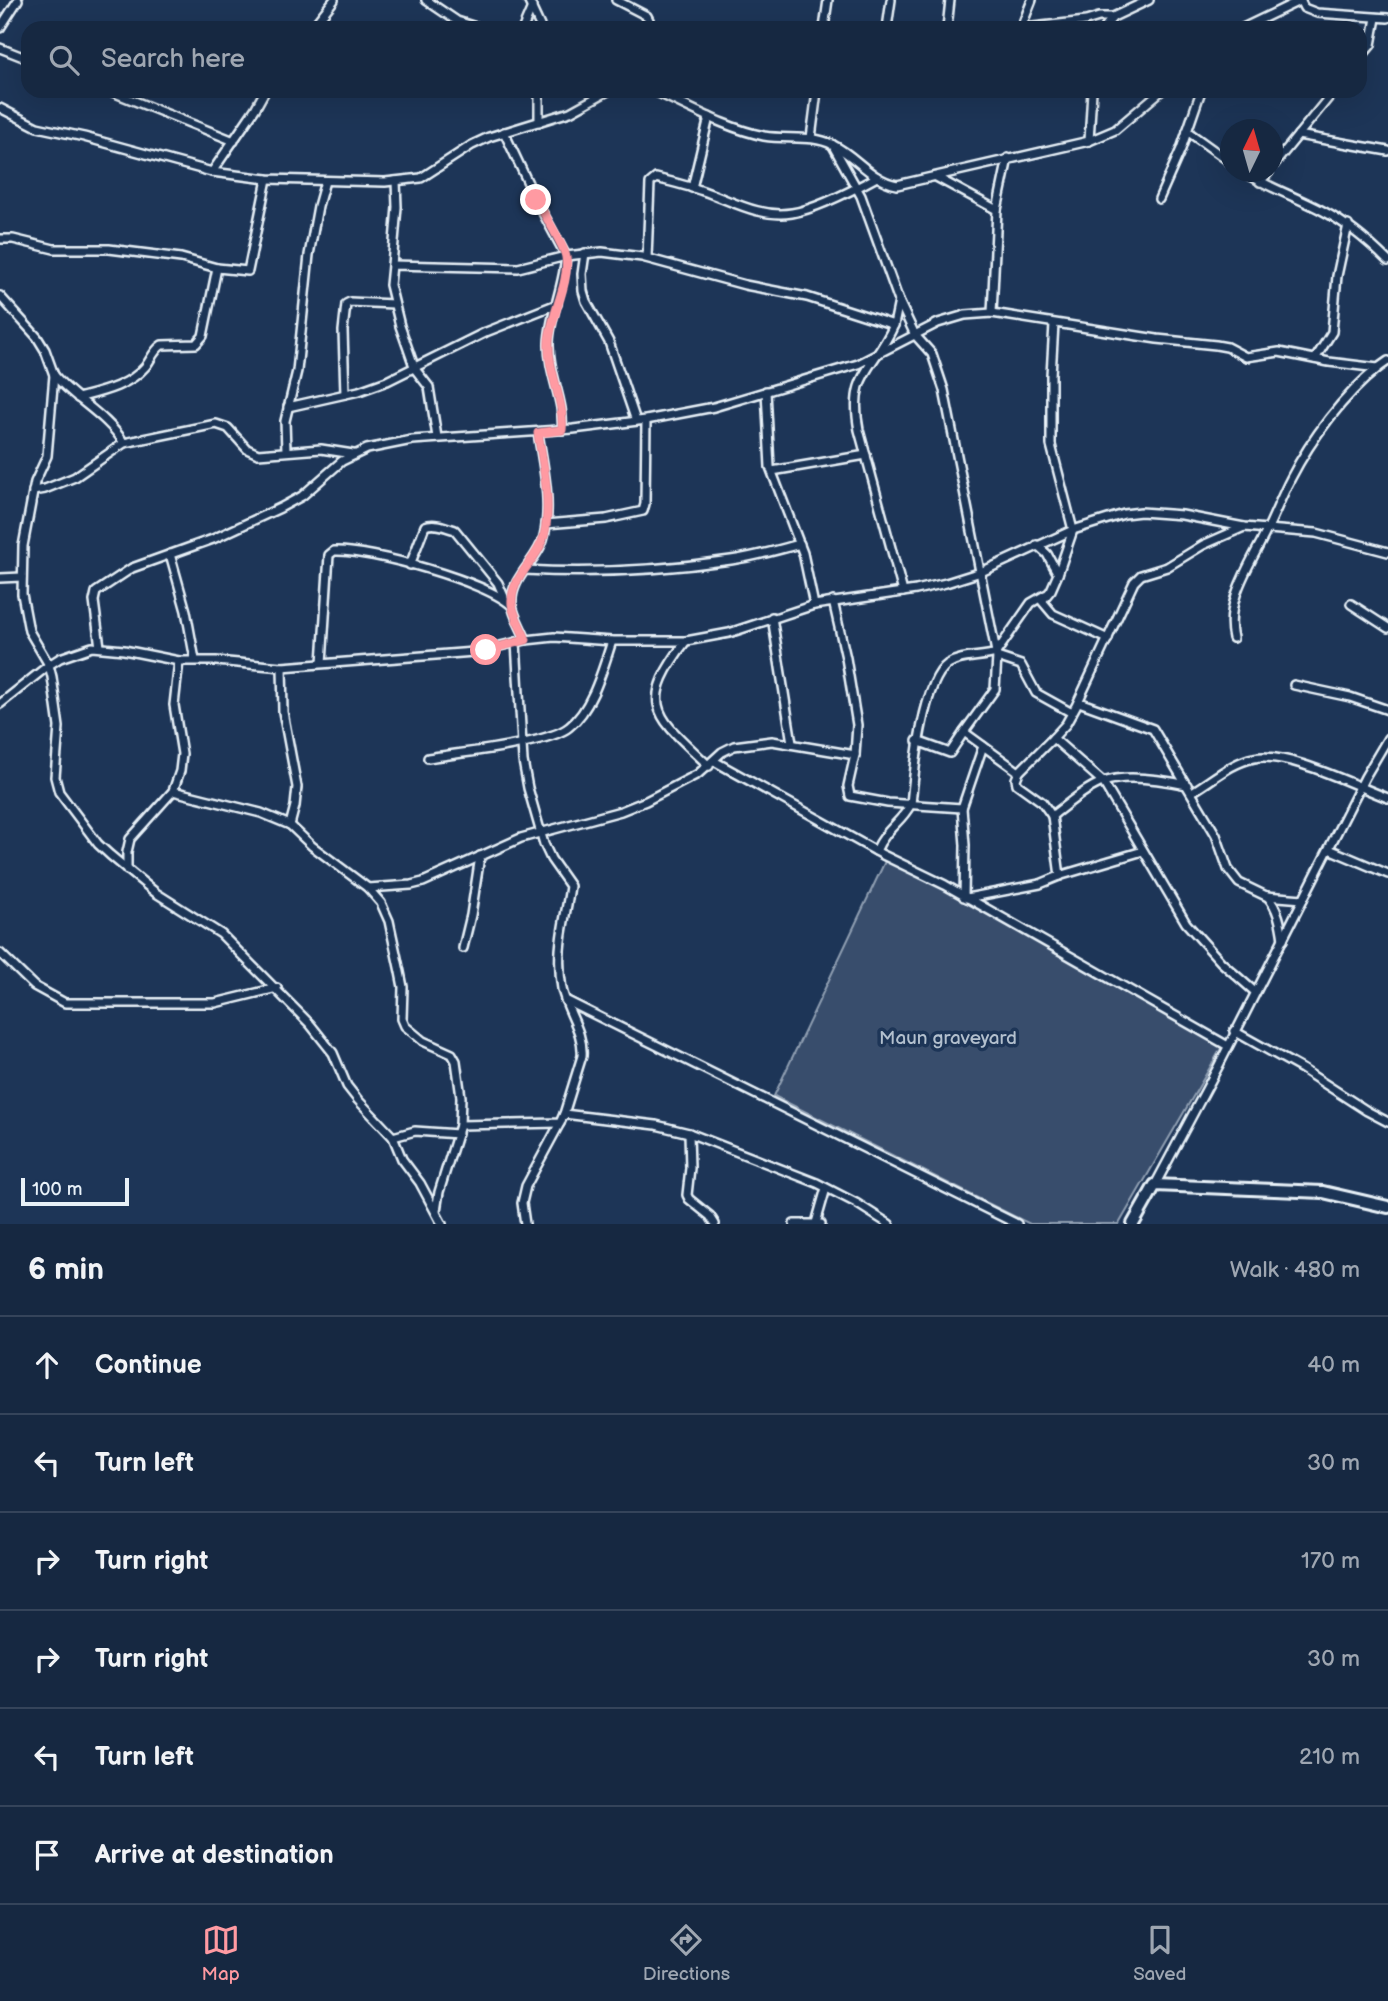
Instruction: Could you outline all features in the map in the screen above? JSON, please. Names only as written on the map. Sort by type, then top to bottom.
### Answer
[{"type":"street","points":[[0,28],[18,0]]},
{"type":"street","points":[[318,21],[334,0]]},
{"type":"street","points":[[426,0],[457,21]]},
{"type":"street","points":[[616,0],[647,16],[649,21]]},
{"type":"street","points":[[825,21],[828,0]]},
{"type":"street","points":[[888,21],[891,0]]},
{"type":"street","points":[[948,21],[950,0]]},
{"type":"street","points":[[1025,21],[1032,0]]},
{"type":"street","points":[[1087,21],[1099,17],[1113,17],[1149,0]]},
{"type":"street","points":[[1257,21],[1300,0],[1304,8],[1317,13],[1388,18]]},
{"type":"street","points":[[525,21],[530,3]]},
{"type":"street","points":[[530,3],[538,21]]},
{"type":"street","points":[[1110,21],[1113,17]]},
{"type":"street","points":[[1367,49],[1371,44],[1376,18]]},
{"type":"street","points":[[0,48],[21,56]]},
{"type":"street","points":[[127,98],[234,141]]},
{"type":"street","points":[[212,172],[261,98]]},
{"type":"street","points":[[539,98],[539,122]]},
{"type":"street","points":[[0,108],[37,127],[212,172],[267,179],[396,181],[421,178],[472,145],[581,107],[596,98]]},
{"type":"street","points":[[669,98],[728,125],[764,136],[811,138],[832,144],[884,182],[897,185],[1090,141],[1115,130],[1153,98]]},
{"type":"street","points":[[811,138],[816,98]]},
{"type":"street","points":[[1090,141],[1093,98]]},
{"type":"street","points":[[1159,199],[1199,98]]},
{"type":"street","points":[[1283,153],[1328,98]]},
{"type":"street","points":[[692,188],[709,117]]},
{"type":"street","points":[[1187,131],[1220,155]]},
{"type":"street","points":[[504,132],[566,256],[549,343],[552,373],[563,411],[562,430]]},
{"type":"street","points":[[1298,135],[1388,151]]},
{"type":"street","points":[[832,144],[857,188],[899,300],[915,335],[932,354],[944,390],[996,655],[995,689],[950,753],[917,741]]},
{"type":"street","points":[[992,313],[997,210],[1008,158]]},
{"type":"street","points":[[647,258],[652,179],[692,188],[752,210],[771,214],[804,210],[877,177]]},
{"type":"street","points":[[936,177],[997,210]]},
{"type":"street","points":[[0,239],[13,239],[54,249],[109,250],[181,258],[217,268],[247,271],[267,179]]},
{"type":"street","points":[[286,450],[285,421],[297,371],[313,231],[326,181]]},
{"type":"street","points":[[396,181],[397,207],[390,285],[415,369],[429,387],[437,437]]},
{"type":"street","points":[[1260,182],[1348,225],[1388,261]]},
{"type":"street","points":[[1315,359],[1332,332],[1339,269],[1348,225]]},
{"type":"street","points":[[585,253],[583,291],[609,342],[636,421]]},
{"type":"street","points":[[392,265],[518,268],[566,256],[610,253],[647,258],[744,285],[807,297],[894,325]]},
{"type":"street","points":[[78,398],[106,391],[127,381],[145,367],[162,345],[196,344],[203,336],[217,268]]},
{"type":"street","points":[[0,296],[46,350],[54,375],[47,456],[35,482],[23,546],[22,594],[29,631],[49,665],[59,727],[56,784],[63,799],[98,844],[156,893],[221,934],[277,988],[325,1041],[347,1086],[393,1137],[402,1159],[421,1182],[442,1224]]},
{"type":"street","points":[[899,300],[894,325],[885,344],[863,375],[855,399],[857,421],[903,592]]},
{"type":"street","points":[[345,394],[343,340],[346,304],[394,304]]},
{"type":"street","points":[[288,407],[374,386],[415,369],[486,332],[557,304]]},
{"type":"street","points":[[100,647],[93,601],[96,592],[132,568],[213,539],[280,508],[302,496],[353,454],[386,444],[437,437],[538,433],[646,420],[714,407],[842,369],[951,317],[992,313],[1157,340],[1216,345],[1246,356],[1279,352],[1378,368]]},
{"type":"street","points":[[996,655],[1031,603],[1051,590],[1073,530],[1051,445],[1054,324]]},
{"type":"street","points":[[1233,638],[1232,623],[1237,593],[1307,451],[1351,393],[1388,361]]},
{"type":"street","points":[[54,375],[110,423],[124,443]]},
{"type":"street","points":[[765,391],[772,471],[800,544],[814,605]]},
{"type":"street","points":[[546,524],[606,519],[643,511],[646,420]]},
{"type":"street","points":[[33,491],[75,477],[124,443],[216,424],[228,428],[247,449],[258,454],[321,449],[353,454]]},
{"type":"street","points":[[512,606],[516,585],[541,544],[546,524],[546,494],[538,433]]},
{"type":"street","points":[[772,471],[866,455]]},
{"type":"street","points":[[0,704],[49,665],[92,647],[179,661],[282,667],[464,653],[526,640],[569,636],[612,641],[686,641],[729,633],[814,605],[903,592],[981,572],[1073,530],[1124,514],[1141,512],[1182,515],[1267,530],[1316,533],[1388,552]]},
{"type":"street","points":[[410,565],[425,526],[429,524],[455,530],[498,583],[504,597],[512,606],[526,640]]},
{"type":"street","points":[[1060,876],[1052,816],[1042,802],[1017,784],[1016,779],[1066,724],[1079,702],[1134,582],[1141,575],[1167,566],[1203,545],[1244,527]]},
{"type":"street","points":[[525,569],[587,572],[668,567],[732,560],[800,544]]},
{"type":"street","points":[[1037,545],[1047,554],[1058,574]]},
{"type":"street","points":[[322,663],[331,553],[339,550],[410,565],[469,582],[504,597]]},
{"type":"street","points":[[170,554],[186,611],[195,660]]},
{"type":"street","points":[[0,578],[22,577]]},
{"type":"street","points":[[1045,595],[1042,601],[1053,614],[1108,639]]},
{"type":"street","points":[[833,601],[856,711],[855,755],[848,786],[850,796],[871,801],[962,808]]},
{"type":"street","points":[[1350,604],[1388,628]]},
{"type":"street","points":[[772,617],[792,743]]},
{"type":"street","points":[[428,758],[556,735],[570,727],[581,714],[596,686],[612,641]]},
{"type":"street","points":[[686,641],[659,682],[658,702],[664,721],[712,763],[966,897],[1228,1046]]},
{"type":"street","points":[[516,642],[527,788],[551,859],[570,886],[559,946],[559,970],[565,1000],[583,1046],[564,1114],[526,1186],[522,1203],[525,1224]]},
{"type":"street","points":[[876,851],[887,831],[908,811],[911,804],[917,741],[929,700],[944,668],[960,659],[996,655],[1021,665],[1035,693],[1072,713]]},
{"type":"street","points":[[127,870],[130,839],[173,791],[180,771],[182,754],[174,705],[179,661]]},
{"type":"street","points":[[282,667],[283,712],[297,788],[290,825]]},
{"type":"street","points":[[1294,685],[1350,697],[1388,710]]},
{"type":"street","points":[[1079,702],[1153,729],[1190,789],[1239,883],[1266,895],[1303,899]]},
{"type":"street","points":[[964,732],[1020,772]]},
{"type":"street","points":[[1053,738],[1103,782],[1186,923],[1221,962],[1255,992]]},
{"type":"street","points":[[1133,1224],[1156,1185],[1388,738]]},
{"type":"street","points":[[368,888],[411,885],[541,831],[596,818],[646,802],[712,763],[722,752],[752,742],[792,743],[855,755]]},
{"type":"street","points":[[966,897],[962,808],[983,746]]},
{"type":"street","points":[[1052,816],[1103,782],[1146,780],[1190,789],[1255,757],[1299,764],[1388,799]]},
{"type":"street","points":[[173,791],[261,813],[290,825],[312,846],[368,888],[381,903],[388,921],[403,987],[402,1019],[405,1026],[423,1041],[452,1054],[456,1061],[461,1097],[460,1125],[439,1192],[436,1212]]},
{"type":"street","points":[[1329,849],[1388,874]]},
{"type":"street","points":[[966,897],[1040,884],[1143,851]]},
{"type":"street","points":[[463,948],[480,856]]},
{"type":"street","points":[[1266,895],[1274,905],[1283,940]]},
{"type":"street","points":[[0,953],[34,986],[65,1003],[215,1003],[277,988]]},
{"type":"street","points":[[565,1000],[905,1171],[1017,1224]]},
{"type":"street","points":[[1234,1031],[1388,1122]]},
{"type":"street","points":[[564,1114],[656,1125],[689,1133],[826,1188],[888,1224]]},
{"type":"street","points":[[460,1125],[560,1123]]},
{"type":"street","points":[[393,1137],[415,1131],[458,1134]]},
{"type":"street","points":[[689,1133],[690,1168],[687,1195],[715,1224]]},
{"type":"street","points":[[1156,1185],[1324,1192],[1388,1207]]},
{"type":"street","points":[[816,1223],[826,1188]]},
{"type":"street","points":[[794,1224],[821,1224]]},
{"type":"green space","name":"Maun graveyard","points":[[888,855],[1223,1045],[1119,1224],[1030,1224],[774,1096]]},
{"type":"route","points":[[486,650],[526,640],[512,606],[516,585],[538,551],[546,524],[545,477],[538,433],[562,430],[563,411],[552,373],[549,343],[562,288],[566,256],[536,200]]}]
